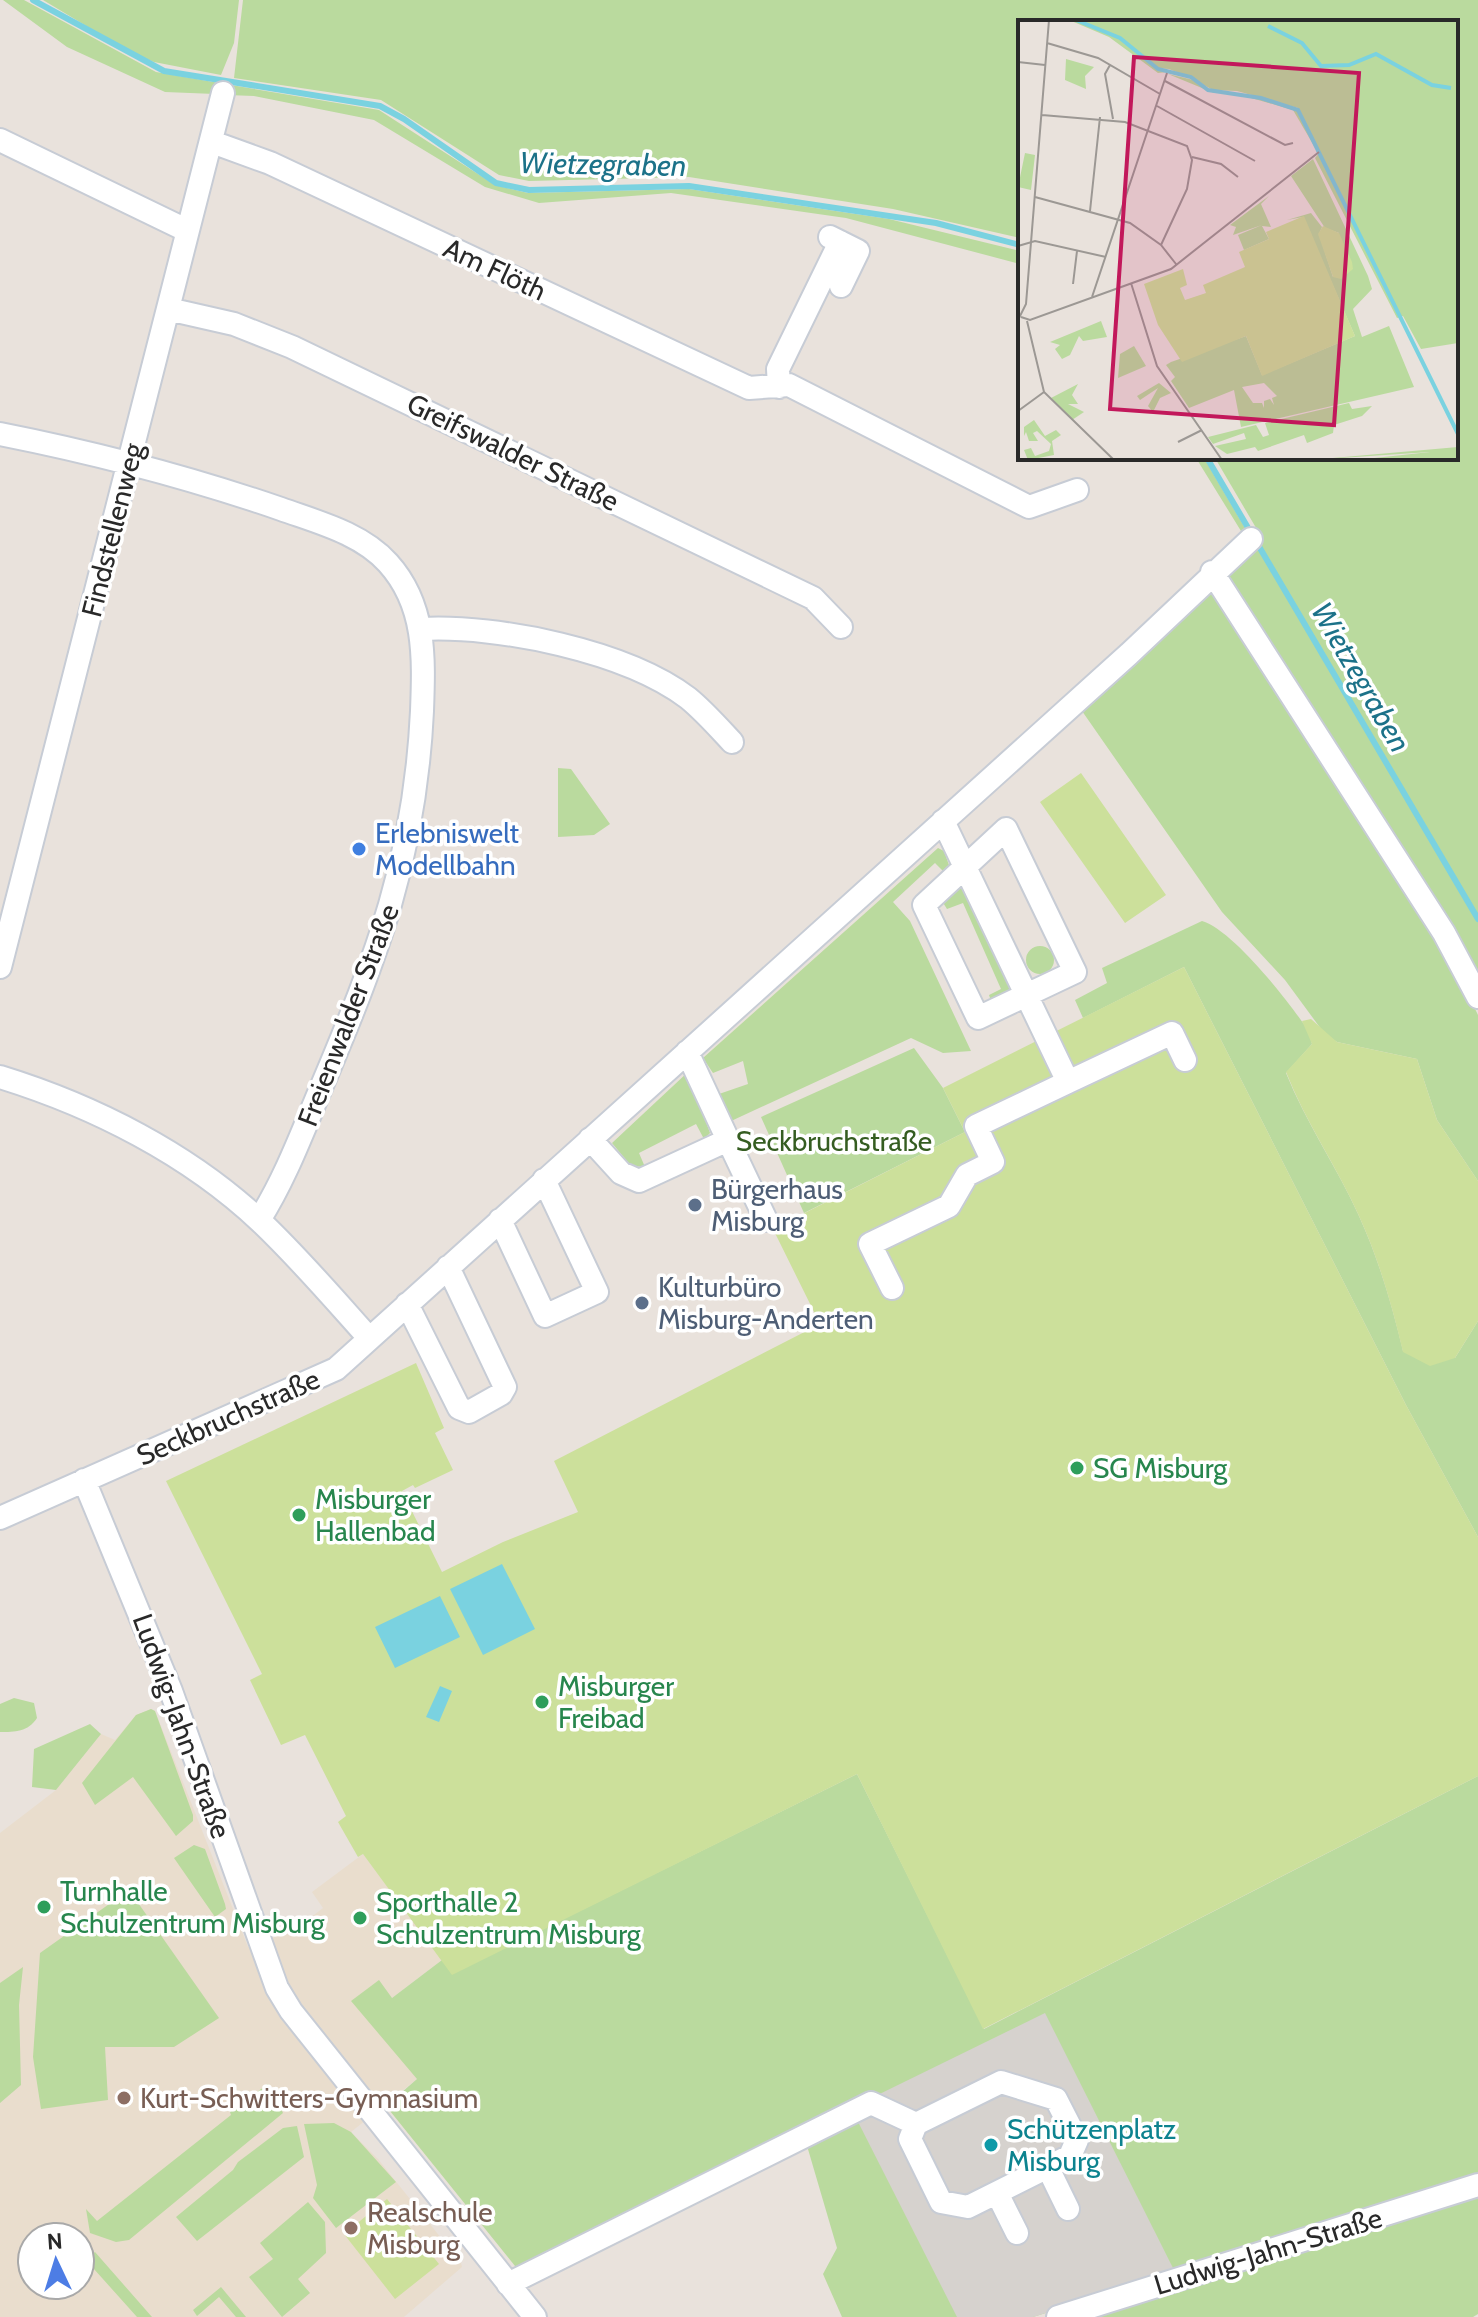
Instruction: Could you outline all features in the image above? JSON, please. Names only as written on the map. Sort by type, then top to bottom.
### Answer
[{"type":"street","name":"Findstellenweg","points":[[1,960],[223,93]]},
{"type":"street","points":[[0,140],[186,230]]},
{"type":"street","name":"Am Flöth","points":[[212,142],[285,170],[749,388],[789,385],[1029,507],[1077,490]]},
{"type":"street","points":[[779,387],[778,369],[835,239],[858,251],[841,286]]},
{"type":"street","name":"Greifswalder Straße","points":[[168,309],[234,324],[292,347],[550,468],[813,598],[841,627]]},
{"type":"street","name":"Freienwalder Straße","points":[[0,434],[130,462],[220,488],[351,535],[387,562],[406,589],[422,629],[422,716],[414,810],[388,922],[291,1158],[259,1220]]},
{"type":"street","name":"Seckbruchstraße","points":[[0,1518],[322,1377],[1129,654],[1212,572],[1251,539]]},
{"type":"street","points":[[1212,572],[1444,933],[1478,997]]},
{"type":"street","points":[[422,629],[496,632],[553,643],[615,663],[688,698],[732,742]]},
{"type":"street","points":[[943,821],[1068,1082]]},
{"type":"street","points":[[1006,829],[1075,972],[978,1018],[924,905],[965,866],[1006,829]]},
{"type":"street","points":[[892,1288],[870,1244],[949,1206],[967,1175],[993,1162],[976,1126],[1172,1033],[1185,1060]]},
{"type":"street","points":[[687,1052],[766,1220]]},
{"type":"street","points":[[0,1077],[64,1099],[145,1139],[259,1220],[369,1338]]},
{"type":"street","points":[[590,1139],[621,1173],[639,1181],[728,1140]]},
{"type":"street","points":[[500,1220],[545,1316],[597,1292],[544,1180]]},
{"type":"street","points":[[407,1304],[459,1408],[469,1412],[501,1394],[505,1387],[448,1267]]},
{"type":"street","name":"Ludwig-Jahn-Straße","points":[[84,1480],[171,1691],[277,1988],[291,2011],[535,2317]]},
{"type":"street","points":[[1001,2082],[1056,2099],[1077,2140],[1070,2156],[1048,2168],[968,2207],[941,2202],[910,2139],[916,2124],[1001,2082]]},
{"type":"street","points":[[508,2284],[871,2103],[916,2124]]},
{"type":"street","points":[[1048,2168],[1068,2209]]},
{"type":"street","name":"Ludwig-Jahn-Straße","points":[[1058,2317],[1478,2185]]},
{"type":"street","points":[[997,2193],[1017,2233]]},
{"type":"shaded area","points":[[151,1709],[155,1711],[248,1947],[296,1929],[323,1908],[312,1892],[363,1854],[442,1960],[392,1998],[417,2079],[351,2132],[378,2159],[461,2263],[462,2267],[404,2317],[0,2317],[0,1833],[56,1790],[101,1734],[115,1740],[136,1715]]},
{"type":"shaded area","name":"Schützenplatz Misburg","points":[[1045,2013],[1175,2272],[1033,2317],[957,2317],[851,2108]]},
{"type":"green space","points":[[3,0],[24,0],[156,72],[219,83],[215,94],[165,92],[67,47]]},
{"type":"green space","points":[[43,0],[239,0],[234,43],[221,75],[154,62],[128,51]]},
{"type":"green space","points":[[243,0],[1478,0],[1478,991],[1228,577],[1262,538],[1216,460],[1458,460],[1458,20],[1018,20],[1018,238],[893,209],[689,177],[529,181],[499,175],[381,100],[234,78]]},
{"type":"green space","points":[[231,85],[379,110],[495,185],[528,193],[689,189],[889,219],[1018,251],[1018,263],[846,218],[671,193],[539,203],[485,187],[374,120],[254,96],[227,95]]},
{"type":"green space","points":[[1197,460],[1205,460],[1245,528],[1241,531]]},
{"type":"green space","points":[[1216,587],[1445,948],[1478,1015],[1478,1181],[1437,1120],[1417,1059],[1337,1042],[1324,1033],[1285,980],[1222,912],[1082,711]]},
{"type":"green space","points":[[558,768],[571,769],[610,824],[594,835],[558,837]]},
{"type":"green space","points":[[1081,773],[1166,895],[1125,923],[1040,802]]},
{"type":"green space","points":[[938,848],[944,851],[950,868],[944,872],[935,863],[893,902],[910,921],[971,1051],[943,1053],[911,1038],[729,1122],[719,1094],[748,1084],[743,1061],[713,1073],[703,1058]]},
{"type":"green space","points":[[962,882],[1011,992],[991,1001],[989,995],[1001,989],[963,903],[947,909],[942,901]]},
{"type":"green space","points":[[1202,921],[1215,927],[1244,952],[1308,1030],[1312,1044],[1286,1073],[1366,1233],[1403,1351],[1455,1358],[1478,1321],[1478,1537],[1406,1405],[1184,967],[1083,1018],[1075,1000],[1107,983],[1102,968]]},
{"type":"green space","points":[[1040,946],[1050,950],[1054,960],[1050,970],[1040,974],[1030,970],[1026,960],[1030,950]]},
{"type":"green space","name":"SG Misburg","points":[[1184,967],[1406,1405],[1478,1537],[1478,1776],[983,2029],[857,1774],[452,1975],[363,1854],[358,1857],[338,1822],[346,1816],[305,1735],[281,1745],[250,1680],[262,1674],[166,1481],[416,1363],[444,1428],[435,1433],[453,1470],[402,1491],[442,1572],[503,1542],[578,1512],[554,1461],[820,1324],[773,1229],[965,1132],[943,1088]]},
{"type":"green space","points":[[1311,1019],[1337,1042],[1417,1059],[1437,1120],[1478,1181],[1478,1321],[1455,1358],[1430,1366],[1403,1352],[1366,1233],[1286,1072],[1312,1044],[1302,1021]]},
{"type":"green space","name":"Seckbruchstraße","points":[[914,1048],[943,1088],[965,1132],[804,1213],[761,1117]]},
{"type":"green space","points":[[688,1072],[710,1133],[704,1139],[696,1124],[639,1153],[645,1167],[631,1166],[612,1143]]},
{"type":"green space","points":[[14,1698],[34,1703],[37,1718],[25,1729],[0,1732],[0,1704]]},
{"type":"green space","points":[[151,1709],[155,1711],[193,1815],[193,1821],[176,1836],[133,1777],[95,1805],[82,1783],[136,1715]]},
{"type":"green space","points":[[90,1724],[101,1734],[56,1790],[32,1787],[34,1749]]},
{"type":"green space","points":[[857,1774],[984,2029],[1478,1776],[1478,2178],[1033,2317],[842,2317],[823,2274],[837,2248],[805,2139],[870,2098],[519,2271],[386,2106],[417,2079],[351,2001],[379,1980],[392,1998],[442,1960],[452,1974]]},
{"type":"green space","points":[[194,1845],[205,1849],[225,1904],[226,1909],[215,1917],[174,1858]]},
{"type":"green space","points":[[129,1890],[219,2018],[174,2047],[105,2047],[108,2100],[41,2109],[33,2057],[40,1953]]},
{"type":"green space","points":[[23,1967],[19,2005],[21,2085],[0,2103],[0,1983]]},
{"type":"green space","points":[[268,2084],[283,2113],[129,2240],[116,2242],[96,2235],[96,2221],[88,2221],[86,2209],[97,2221],[231,2115],[230,2112]]},
{"type":"green space","points":[[334,2123],[351,2132],[396,2182],[336,2228],[313,2198],[317,2185],[304,2124]]},
{"type":"green space","points":[[297,2126],[304,2157],[197,2241],[176,2217],[233,2170],[238,2162],[283,2128]]},
{"type":"green space","points":[[1478,2194],[1478,2314],[1473,2317],[1084,2317]]},
{"type":"green space","points":[[387,2199],[439,2264],[395,2299],[344,2234]]},
{"type":"green space","points":[[308,2202],[325,2222],[326,2253],[298,2279],[310,2293],[282,2317],[249,2277],[273,2259],[260,2243]]},
{"type":"green space","points":[[96,2253],[152,2317],[137,2317],[96,2271]]},
{"type":"green space","points":[[221,2287],[246,2317],[236,2317],[219,2297],[197,2316],[193,2310]]},
{"type":"water","points":[[502,1564],[535,1629],[483,1655],[450,1589]]},
{"type":"water","points":[[440,1596],[460,1637],[395,1668],[375,1627]]},
{"type":"water","points":[[440,1686],[452,1691],[439,1722],[426,1717]]},
{"type":"waterway","name":"Wietzegraben","points":[[33,0],[164,71],[380,106],[404,119],[496,183],[529,190],[689,186],[936,223],[1018,244]]},
{"type":"waterway","name":"Wietzegraben","points":[[1208,460],[1478,919]]},
{"type":"place","name":"Erlebniswelt Modellbahn","points":[[359,849]]},
{"type":"place","name":"Bürgerhaus Misburg","points":[[695,1205]]},
{"type":"place","name":"Kulturbüro Misburg-Anderten","points":[[642,1303]]},
{"type":"place","name":"SG Misburg","points":[[1077,1468]]},
{"type":"place","name":"Misburger Hallenbad","points":[[299,1515]]},
{"type":"place","name":"Misburger Freibad","points":[[542,1702]]},
{"type":"place","name":"Turnhalle Schulzentrum Misburg","points":[[44,1907]]},
{"type":"place","name":"Sporthalle 2 Schulzentrum Misburg","points":[[360,1918]]},
{"type":"place","name":"Kurt-Schwitters-Gymnasium","points":[[124,2098]]},
{"type":"place","name":"Schützenplatz Misburg","points":[[991,2145]]},
{"type":"place","name":"Realschule Misburg","points":[[351,2228]]}]
